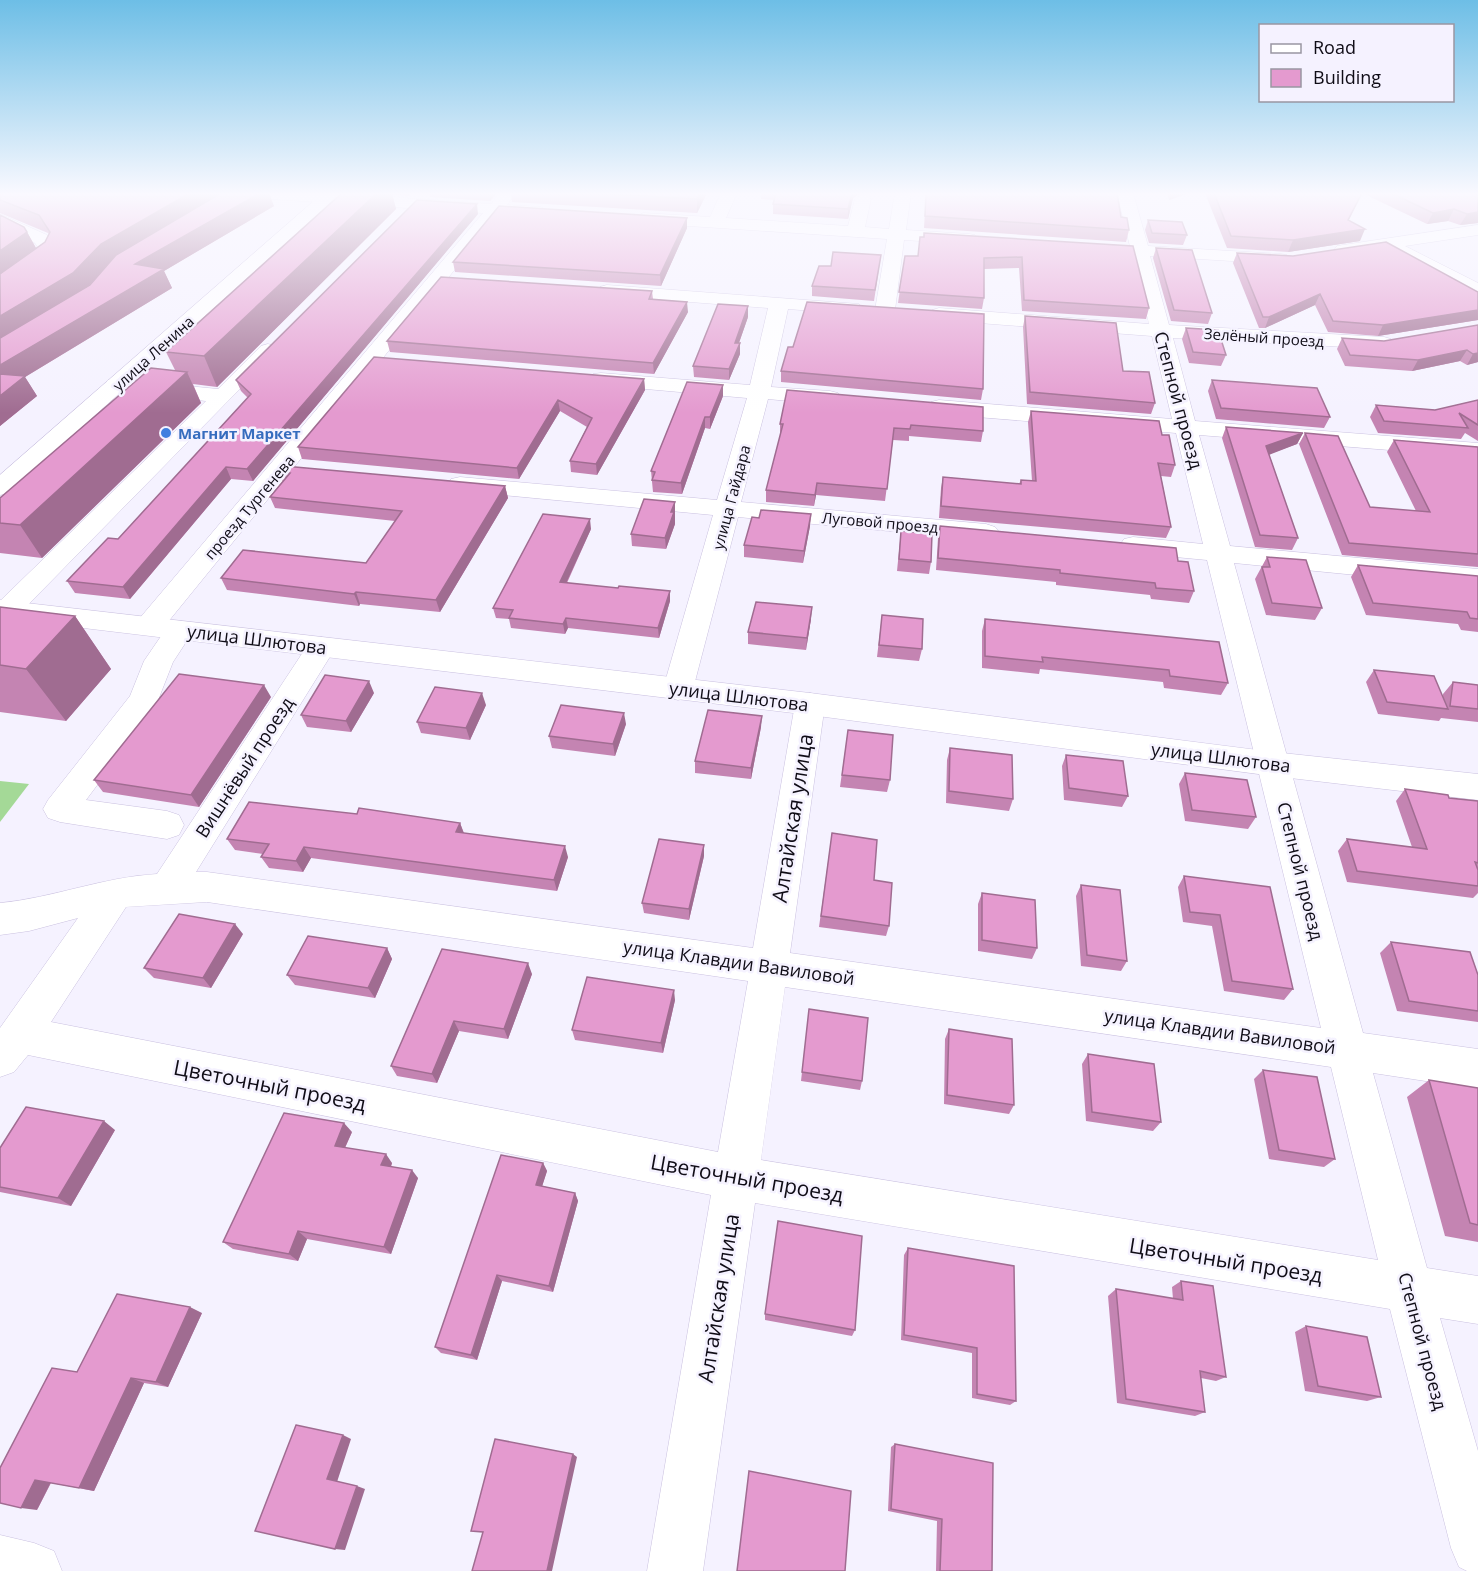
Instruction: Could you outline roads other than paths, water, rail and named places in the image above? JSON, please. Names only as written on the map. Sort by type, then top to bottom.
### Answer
[{"type":"street","points":[[0,288],[30,266]]},
{"type":"street","name":"улица Ленина","points":[[0,488],[250,266]]},
{"type":"street","name":"проезд Тургенева","points":[[167,825],[60,809],[144,700],[159,662],[165,628],[294,468],[372,359],[448,266]]},
{"type":"street","points":[[885,310],[892,266]]},
{"type":"street","name":"Степной проезд","points":[[1136,266],[1161,331],[1478,1548]]},
{"type":"street","points":[[1431,266],[1478,290]]},
{"type":"street","points":[[438,279],[460,281]]},
{"type":"street","name":"Зелёный проезд","points":[[587,290],[1161,331],[1378,344],[1400,340]]},
{"type":"street","name":"улица Гайдара","points":[[678,689],[759,392],[779,304]]},
{"type":"street","points":[[3,609],[280,338]]},
{"type":"street","points":[[372,359],[396,361]]},
{"type":"street","points":[[583,377],[854,400]]},
{"type":"street","points":[[116,385],[223,396]]},
{"type":"street","points":[[914,405],[1478,450]]},
{"type":"street","name":"Луговой проезд","points":[[435,481],[1008,534]]},
{"type":"street","points":[[1113,543],[1478,578]]},
{"type":"street","name":"улица Шлютова","points":[[3,609],[810,705],[1478,788]]},
{"type":"street","name":"Вишнёвый проезд","points":[[167,888],[321,647]]},
{"type":"street","name":"Алтайская улица","points":[[675,1571],[810,705]]},
{"type":"street","name":"улица Клавдии Вавиловой","points":[[0,919],[45,913],[115,894],[167,888],[207,887],[1478,1069]]},
{"type":"street","points":[[10,1047],[115,894]]},
{"type":"street","name":"Цветочный проезд","points":[[10,1047],[736,1178],[1478,1300]]},
{"type":"street","points":[[0,1563],[34,1571]]},
{"type":"place","name":"Магнит Маркет","points":[[166,433]]}]
